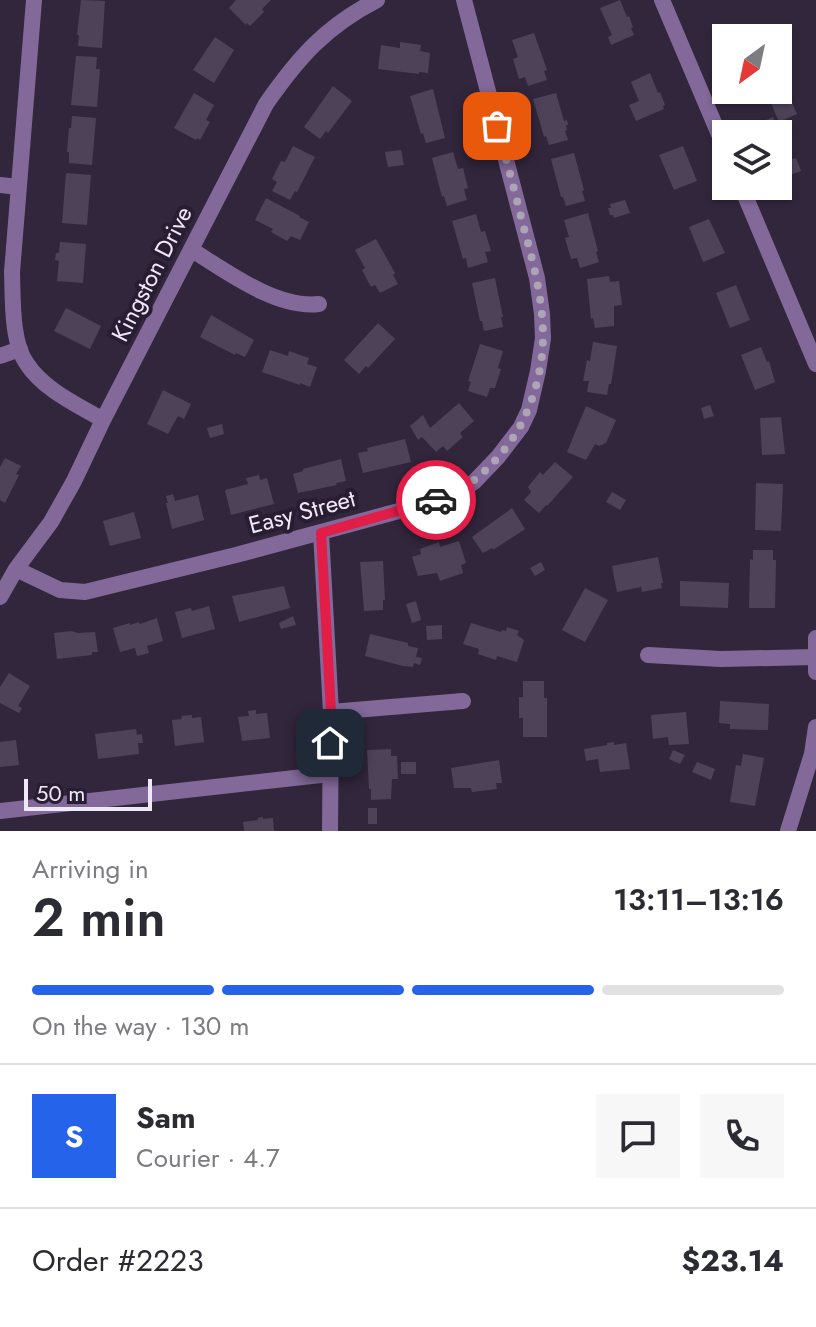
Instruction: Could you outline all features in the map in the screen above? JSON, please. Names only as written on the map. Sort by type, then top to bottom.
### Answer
[{"type":"street","points":[[34,0],[12,272],[20,349],[27,364],[45,382],[103,420]]},
{"type":"street","name":"Kingston Drive","points":[[0,597],[62,503],[266,104],[304,53],[329,30],[377,0]]},
{"type":"street","name":"Easy Street","points":[[16,569],[60,590],[85,592],[432,502],[474,482],[498,457],[521,427],[533,394],[543,338],[537,278],[464,0]]},
{"type":"street","points":[[662,0],[713,120]]},
{"type":"street","points":[[0,185],[18,187]]},
{"type":"street","points":[[747,200],[815,357]]},
{"type":"street","points":[[192,250],[272,296],[297,305],[319,304]]},
{"type":"street","points":[[0,356],[20,349]]},
{"type":"street","points":[[321,533],[331,712],[330,831]]},
{"type":"street","points":[[816,638],[816,672]]},
{"type":"street","points":[[648,655],[721,659],[815,657]]},
{"type":"street","points":[[331,712],[463,701]]},
{"type":"street","points":[[788,831],[812,754],[816,727]]},
{"type":"street","points":[[0,811],[330,774]]},
{"type":"building","points":[[81,0],[105,1],[102,48],[78,46]]},
{"type":"building","points":[[236,0],[271,0],[250,26],[229,8]]},
{"type":"building","points":[[620,0],[629,16],[634,35],[611,45],[608,37],[612,35],[600,8]]},
{"type":"building","points":[[534,33],[547,70],[544,71],[547,80],[528,86],[525,77],[519,79],[513,59],[518,57],[512,40]]},
{"type":"building","points":[[215,37],[234,50],[214,83],[193,70]]},
{"type":"building","points":[[400,42],[421,45],[420,51],[430,53],[428,73],[378,69],[381,45],[400,48]]},
{"type":"building","points":[[76,56],[97,57],[96,69],[100,69],[97,107],[71,105]]},
{"type":"building","points":[[650,73],[660,92],[664,109],[636,121],[629,105],[639,101],[631,82]]},
{"type":"building","points":[[333,86],[352,101],[320,139],[304,127]]},
{"type":"building","points":[[433,89],[445,138],[426,143],[410,96]]},
{"type":"building","points":[[194,93],[214,105],[206,120],[210,122],[200,140],[174,128]]},
{"type":"building","points":[[556,93],[564,121],[567,120],[565,131],[568,140],[549,145],[533,99]]},
{"type":"building","points":[[792,103],[797,114],[778,120],[771,104]]},
{"type":"building","points":[[72,116],[96,118],[92,165],[69,163],[67,152]]},
{"type":"building","points":[[293,146],[315,157],[290,200],[272,191],[277,182],[272,179]]},
{"type":"building","points":[[683,146],[697,181],[674,190],[659,155]]},
{"type":"building","points":[[401,150],[404,165],[388,167],[385,152]]},
{"type":"building","points":[[453,152],[458,169],[463,168],[468,188],[464,189],[467,200],[447,206],[432,158]]},
{"type":"building","points":[[574,153],[585,201],[566,206],[551,159]]},
{"type":"building","points":[[796,158],[801,171],[792,174],[792,159]]},
{"type":"building","points":[[66,173],[91,175],[87,225],[62,223]]},
{"type":"building","points":[[266,198],[309,222],[300,240],[291,236],[287,241],[255,220]]},
{"type":"building","points":[[625,200],[630,213],[614,218],[610,215],[610,204]]},
{"type":"building","points":[[588,213],[599,262],[580,268],[577,258],[571,259],[564,220]]},
{"type":"building","points":[[476,214],[491,251],[485,252],[488,262],[468,268],[452,221]]},
{"type":"building","points":[[709,219],[725,253],[703,262],[689,227]]},
{"type":"building","points":[[376,239],[398,284],[380,293],[375,285],[371,287],[355,250]]},
{"type":"building","points":[[60,242],[86,244],[83,283],[57,281],[59,261],[55,260]]},
{"type":"building","points":[[609,276],[610,282],[619,281],[622,305],[614,306],[614,326],[595,328],[591,319],[587,279]]},
{"type":"building","points":[[495,278],[503,327],[484,331],[472,283]]},
{"type":"building","points":[[736,285],[750,320],[730,328],[716,293]]},
{"type":"building","points":[[66,308],[101,326],[90,349],[54,331]]},
{"type":"building","points":[[211,315],[254,340],[245,357],[200,337]]},
{"type":"building","points":[[378,323],[395,339],[359,374],[344,360]]},
{"type":"building","points":[[593,342],[617,346],[607,395],[587,392],[589,381],[583,381]]},
{"type":"building","points":[[480,344],[503,351],[495,388],[490,388],[487,397],[468,391],[471,382],[468,381]]},
{"type":"building","points":[[761,347],[775,382],[755,390],[741,355]]},
{"type":"building","points":[[270,350],[288,356],[289,351],[309,358],[307,364],[317,367],[310,387],[262,372]]},
{"type":"building","points":[[163,390],[191,404],[184,419],[178,416],[168,434],[147,424]]},
{"type":"building","points":[[459,403],[474,421],[460,433],[463,437],[447,451],[443,446],[436,452],[422,437],[418,440],[410,426],[423,415],[430,428]]},
{"type":"building","points":[[710,405],[714,416],[704,419],[701,408]]},
{"type":"building","points":[[586,406],[616,420],[606,443],[595,444],[586,460],[567,452]]},
{"type":"building","points":[[781,417],[785,454],[762,455],[760,418]]},
{"type":"building","points":[[222,424],[224,434],[210,438],[207,428]]},
{"type":"building","points":[[405,439],[411,462],[363,473],[358,453]]},
{"type":"building","points":[[5,458],[21,466],[5,503],[0,500],[0,467]]},
{"type":"building","points":[[341,459],[346,481],[298,493],[293,474]]},
{"type":"building","points":[[555,462],[573,477],[539,513],[524,500],[531,492],[528,487],[540,472],[543,475]]},
{"type":"building","points":[[259,475],[260,480],[267,478],[274,504],[231,515],[225,490],[248,484],[246,478]]},
{"type":"building","points":[[756,483],[783,484],[781,531],[755,530]]},
{"type":"building","points":[[612,492],[626,500],[620,510],[606,502]]},
{"type":"building","points":[[173,494],[175,501],[198,495],[204,520],[172,529],[166,496]]},
{"type":"building","points":[[512,508],[525,529],[483,553],[472,537]]},
{"type":"building","points":[[134,512],[141,538],[110,546],[103,521]]},
{"type":"building","points":[[459,541],[466,563],[461,565],[463,573],[440,581],[437,573],[418,576],[412,557],[421,554],[420,549],[439,542],[440,547]]},
{"type":"building","points":[[753,550],[773,550],[773,560],[776,560],[775,608],[749,608]]},
{"type":"building","points":[[658,557],[662,588],[642,592],[641,587],[617,592],[612,566]]},
{"type":"building","points":[[383,561],[383,610],[364,611],[360,562]]},
{"type":"building","points":[[541,562],[545,570],[535,576],[530,568]]},
{"type":"building","points":[[680,581],[729,583],[728,608],[680,606]]},
{"type":"building","points":[[284,586],[290,608],[239,622],[232,596]]},
{"type":"building","points":[[585,588],[608,600],[585,642],[562,630]]},
{"type":"building","points":[[416,601],[421,620],[412,623],[406,604]]},
{"type":"building","points":[[209,606],[215,629],[182,638],[175,612]]},
{"type":"building","points":[[293,616],[296,625],[281,629],[279,623]]},
{"type":"building","points":[[157,618],[163,641],[147,646],[149,653],[137,656],[135,648],[120,652],[113,628]]},
{"type":"building","points":[[471,623],[501,632],[506,631],[507,627],[519,631],[517,635],[524,640],[517,662],[478,654],[479,649],[463,644]]},
{"type":"building","points":[[442,625],[442,639],[427,640],[426,626]]},
{"type":"building","points":[[95,632],[98,652],[57,659],[54,633]]},
{"type":"building","points":[[370,634],[418,648],[416,657],[422,658],[420,665],[403,666],[365,656]]},
{"type":"building","points":[[9,673],[30,686],[18,706],[22,708],[19,713],[0,703],[0,687]]},
{"type":"building","points":[[523,681],[544,681],[547,737],[523,737],[519,697],[523,697]]},
{"type":"building","points":[[720,701],[769,704],[768,730],[730,729],[730,724],[719,723]]},
{"type":"building","points":[[256,710],[256,714],[267,713],[270,738],[242,741],[238,717],[249,716],[248,711]]},
{"type":"building","points":[[686,712],[689,744],[669,745],[668,737],[653,739],[651,715]]},
{"type":"building","points":[[192,715],[192,718],[201,717],[204,742],[175,746],[172,720]]},
{"type":"building","points":[[136,729],[137,735],[142,734],[143,743],[138,743],[139,754],[98,759],[95,734]]},
{"type":"building","points":[[16,740],[19,765],[0,767],[0,742]]},
{"type":"building","points":[[614,742],[614,745],[626,743],[630,769],[600,772],[598,759],[586,761],[584,749]]},
{"type":"building","points":[[391,749],[391,756],[397,756],[398,779],[392,779],[391,799],[371,800],[367,750]]},
{"type":"building","points":[[673,750],[685,755],[680,764],[669,759]]},
{"type":"building","points":[[743,754],[764,758],[755,806],[730,802],[736,765],[741,766]]},
{"type":"building","points":[[499,760],[502,783],[496,783],[497,789],[472,792],[471,788],[454,788],[451,768]]},
{"type":"building","points":[[401,762],[416,762],[416,774],[401,774]]},
{"type":"building","points":[[697,762],[715,769],[711,780],[692,772]]},
{"type":"building","points":[[368,808],[377,808],[377,824],[368,824]]},
{"type":"building","points":[[273,818],[274,831],[244,831],[243,822]]},
{"type":"way so far","points":[[436,500],[474,482],[511,442],[529,410],[541,355],[542,314],[537,278],[497,126]]},
{"type":"route","points":[[330,743],[321,533],[436,500]]}]
